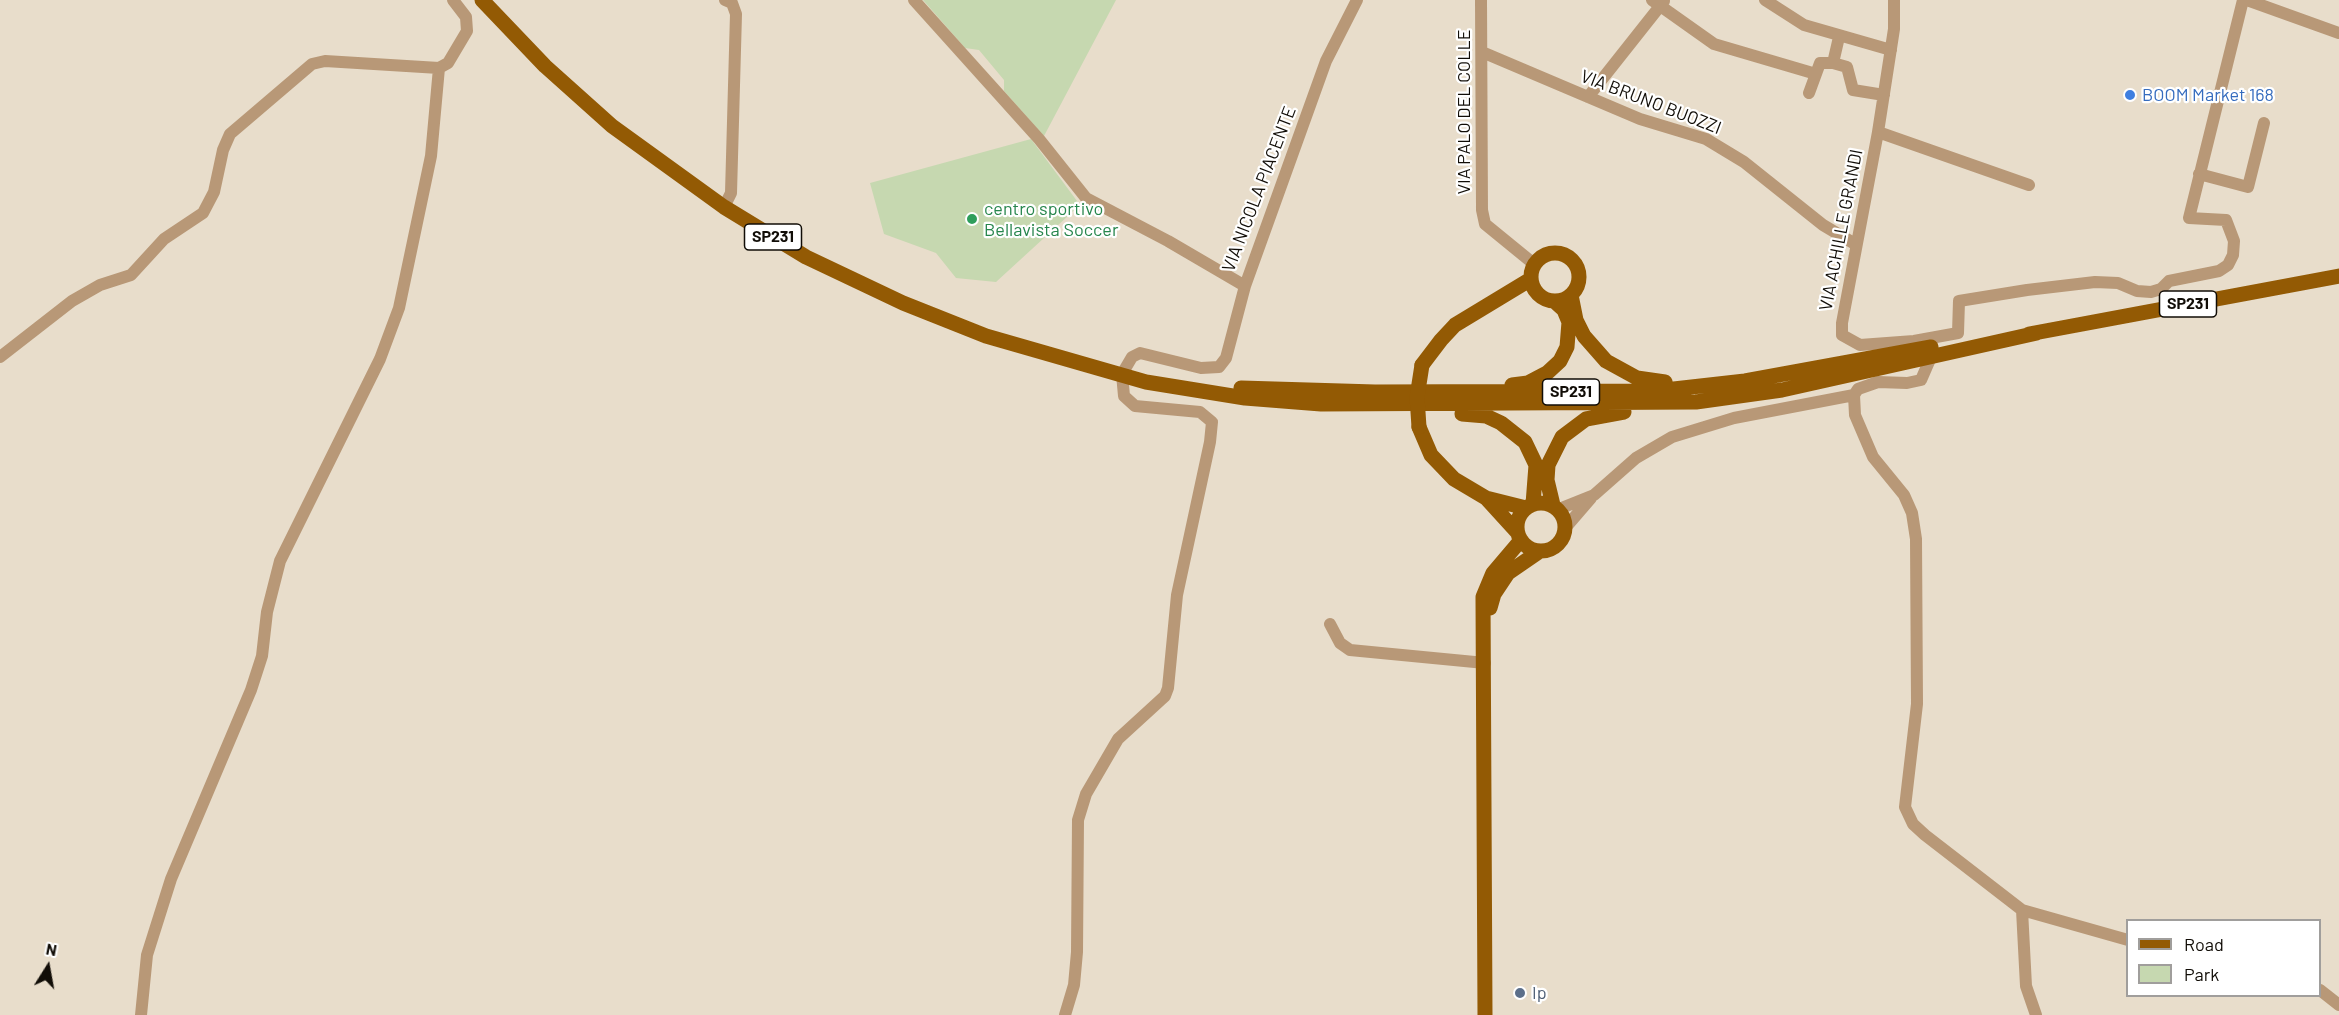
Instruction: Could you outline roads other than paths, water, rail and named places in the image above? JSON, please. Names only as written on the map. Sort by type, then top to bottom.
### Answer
[{"type":"main road","name":"SP231","points":[[482,0],[537,58],[590,107],[640,148],[723,207],[806,257],[903,303],[1017,346],[1146,382],[1180,388],[1292,402],[1472,405],[1685,402],[1773,392],[2037,333],[2339,276]]},
{"type":"main road","points":[[1540,551],[1529,548],[1486,498],[1441,468],[1431,455],[1419,428],[1417,397],[1422,365],[1440,340],[1455,325],[1535,273],[1556,253],[1564,254],[1576,265],[1579,281],[1571,295],[1554,301]]},
{"type":"main road","points":[[1332,392],[1443,385],[1528,383],[1546,373],[1560,361],[1567,347],[1569,322],[1564,310],[1554,301],[1546,299],[1535,273]]},
{"type":"main road","points":[[1571,295],[1576,320],[1590,344],[1617,369],[1637,378],[1662,382],[1829,366]]},
{"type":"main road","name":"SP231","points":[[1122,374],[1233,387],[1332,392],[1656,390],[1716,386],[1898,352],[2037,333]]},
{"type":"main road","points":[[1485,1015],[1485,625],[1494,594],[1500,583],[1519,565],[1540,551],[1555,547],[1561,542],[1566,527],[1547,480],[1554,449],[1562,437],[1586,419],[1616,413],[1684,410],[1758,400],[1796,393],[1861,372]]},
{"type":"main road","points":[[1292,402],[1349,413],[1471,414],[1501,423],[1525,442],[1532,454],[1537,475],[1530,506],[1518,519],[1519,536],[1487,584],[1482,616],[1485,625]]},
{"type":"main road","points":[[1486,498],[1530,506],[1556,507]]},
{"type":"street","points":[[0,357],[72,301],[100,285],[131,275],[164,239],[203,213],[214,192],[223,150],[230,134],[312,64],[325,61],[439,68],[448,63],[466,31],[466,17],[453,0]]},
{"type":"street","points":[[725,0],[732,3],[736,14]]},
{"type":"street","points":[[723,207],[731,193],[736,14],[740,0]]},
{"type":"street","name":"VIA NICOLA PIACENTE","points":[[914,0],[1039,139],[1086,198],[1168,241],[1245,286],[1326,61],[1357,0]]},
{"type":"street","name":"VIA PALO DEL COLLE","points":[[1481,0],[1482,210],[1485,224],[1515,247],[1535,273]]},
{"type":"street","points":[[1765,0],[1804,25],[1839,37],[1891,50]]},
{"type":"street","name":"VIA ACHILLE GRANDI","points":[[1894,0],[1891,50],[1878,132],[1855,243],[1842,335],[1860,345],[1914,341],[1958,333],[1959,301],[2095,282],[2118,283],[2137,291],[2151,292],[2161,289],[2169,281],[2219,271],[2228,265],[2233,255],[2231,227],[2226,220],[2189,218],[2198,178]]},
{"type":"street","points":[[2264,123],[2248,187],[2198,178],[2245,0],[2339,33]]},
{"type":"street","points":[[1588,97],[1659,2],[1714,44],[1816,74]]},
{"type":"street","points":[[1833,63],[1839,37]]},
{"type":"street","name":"VIA BRUNO BUOZZI","points":[[1482,52],[1640,119],[1706,139],[1744,162],[1823,225],[1855,243]]},
{"type":"street","points":[[1809,93],[1820,63],[1833,63],[1847,67],[1853,90],[1884,95]]},
{"type":"street","points":[[141,1015],[151,944],[171,879],[251,690],[262,656],[267,612],[280,561],[376,369],[399,308],[431,156],[439,68]]},
{"type":"street","points":[[1878,132],[2029,185]]},
{"type":"street","points":[[1065,1015],[1074,985],[1077,952],[1078,820],[1086,794],[1118,739],[1165,696],[1168,688],[1177,595],[1212,422],[1200,412],[1135,406],[1124,396],[1122,374],[1132,357],[1140,353],[1201,368],[1219,366],[1226,358],[1245,286]]},
{"type":"street","points":[[1898,352],[1914,341]]},
{"type":"street","points":[[1930,357],[1921,380],[1907,383],[1878,382],[1858,389],[1854,395],[1855,415],[1873,457],[1904,495],[1912,513],[1916,539],[1917,704],[1905,807],[1913,824],[1925,835],[2022,910],[2126,940]]},
{"type":"street","points":[[1566,527],[1594,495],[1636,458],[1672,437],[1734,418],[1854,395]]},
{"type":"street","points":[[1556,507],[1594,495]]},
{"type":"street","points":[[1330,624],[1341,643],[1350,650],[1485,663]]},
{"type":"street","points":[[2022,910],[2026,986],[2036,1015]]},
{"type":"street","points":[[2321,992],[2339,1005]]},
{"type":"place","name":"BOOM Market 168","points":[[2130,95]]},
{"type":"place","name":"centro sportivo Bellavista Soccer","points":[[972,219]]},
{"type":"place","name":"Ip","points":[[1520,993]]}]
